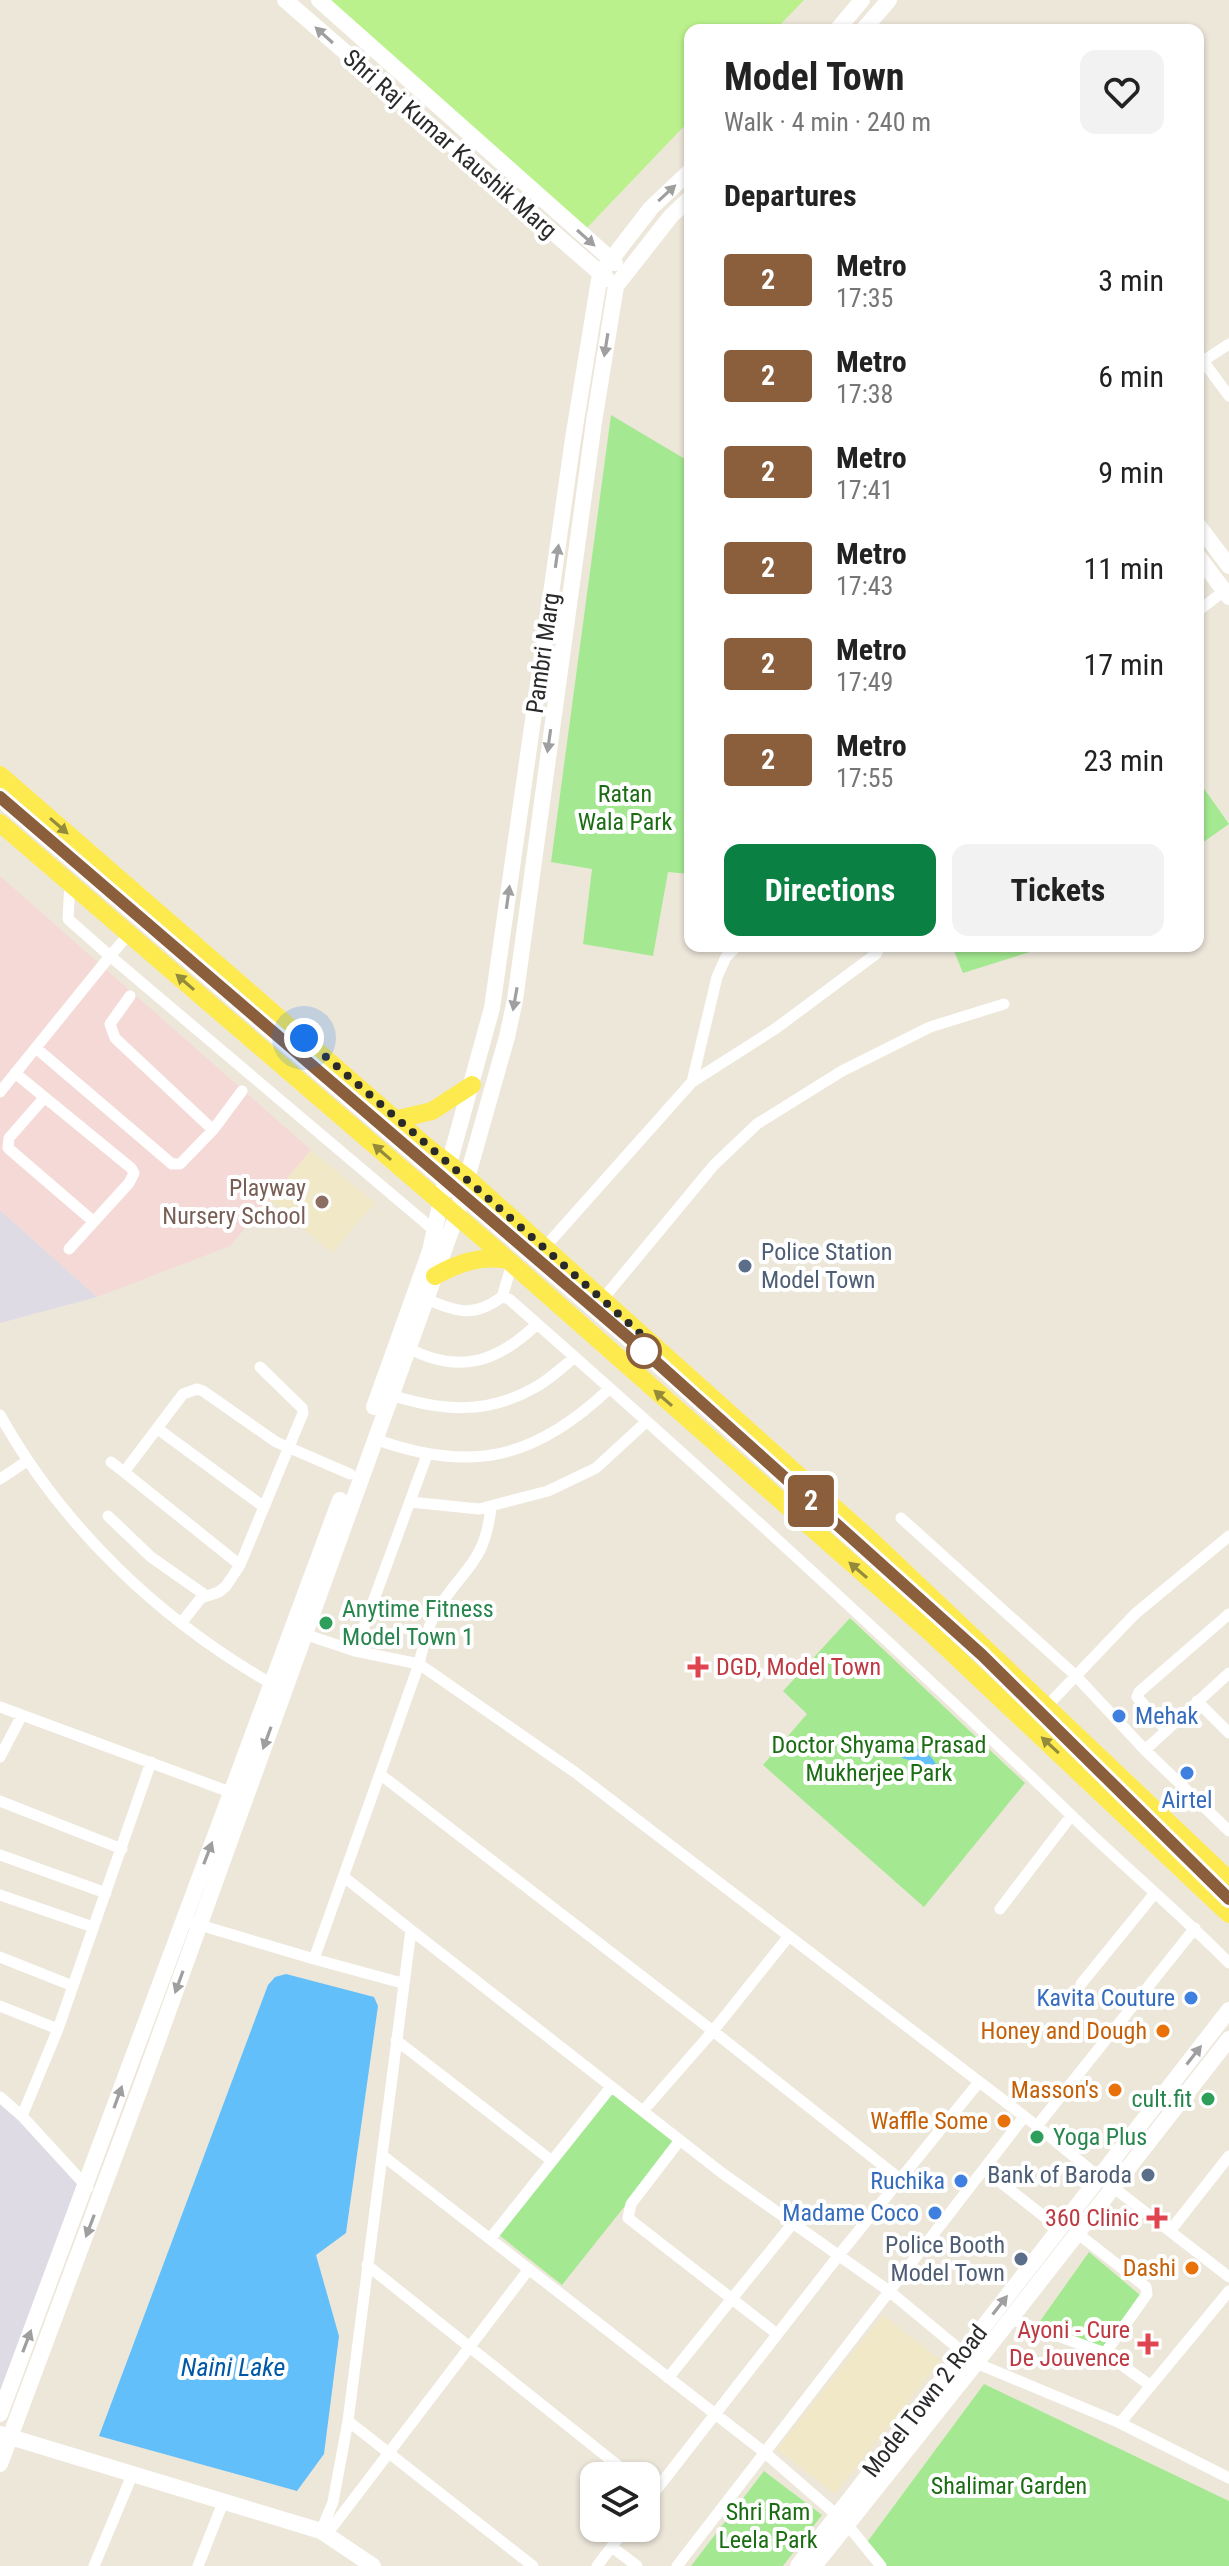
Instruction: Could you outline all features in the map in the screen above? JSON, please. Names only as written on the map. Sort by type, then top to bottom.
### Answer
[{"type":"main road","points":[[0,775],[545,1247],[874,1543],[1229,1880]]},
{"type":"main road","points":[[0,823],[510,1262],[931,1633],[1229,1914]]},
{"type":"main road","points":[[398,1119],[432,1111],[472,1085]]},
{"type":"main road","points":[[435,1276],[469,1261],[493,1258],[510,1262]]},
{"type":"street","name":"Shri Raj Kumar Kaushik Marg","points":[[285,0],[616,286]]},
{"type":"street","name":"Shri Raj Kumar Kaushik Marg","points":[[319,0],[626,271]]},
{"type":"street","points":[[842,24],[862,0]]},
{"type":"street","points":[[868,24],[889,0]]},
{"type":"street","name":"Pambri Marg","points":[[238,1795],[272,1684],[415,1295],[435,1231],[449,1164],[492,1008],[600,274],[651,208],[684,177]]},
{"type":"street","name":"Pambri Marg","points":[[238,1795],[304,1634],[456,1217],[507,1037],[515,1000],[594,422],[616,286],[684,204]]},
{"type":"street","points":[[1204,360],[1229,344]]},
{"type":"street","points":[[1204,362],[1229,396]]},
{"type":"street","points":[[1204,533],[1229,566]]},
{"type":"street","points":[[1204,564],[1227,594],[1204,607]]},
{"type":"street","points":[[539,684],[557,687]]},
{"type":"street","points":[[70,883],[68,919],[435,1231]]},
{"type":"street","points":[[0,1092],[129,934]]},
{"type":"street","points":[[692,1082],[717,977],[731,952]]},
{"type":"street","points":[[545,1247],[692,1082],[775,1029],[877,952]]},
{"type":"street","points":[[130,996],[114,1017],[111,1031],[213,1130]]},
{"type":"street","points":[[602,1300],[714,1165],[757,1124],[842,1071],[930,1027],[1004,1004]]},
{"type":"street","points":[[36,1048],[172,1164],[180,1164],[213,1130],[242,1091]]},
{"type":"street","points":[[15,1073],[134,1173],[129,1183],[69,1249]]},
{"type":"street","points":[[44,1098],[9,1138],[8,1148],[94,1222]]},
{"type":"street","points":[[426,1299],[448,1308],[470,1312],[481,1310],[502,1297],[510,1262]]},
{"type":"street","points":[[502,1297],[509,1299],[752,1516],[1229,1963]]},
{"type":"street","points":[[408,1348],[441,1361],[482,1360],[518,1342],[537,1324]]},
{"type":"street","points":[[391,1395],[424,1406],[464,1409],[497,1404],[536,1388],[574,1358]]},
{"type":"street","points":[[182,1622],[205,1595],[219,1592],[240,1565],[302,1418],[302,1408],[260,1367]]},
{"type":"street","points":[[124,1472],[183,1394],[197,1389],[289,1449],[350,1474]]},
{"type":"street","points":[[375,1439],[427,1455],[464,1458],[496,1455],[556,1433],[609,1389]]},
{"type":"street","points":[[0,1415],[27,1461],[103,1556],[142,1592],[239,1665],[272,1684]]},
{"type":"street","points":[[410,1502],[479,1509],[528,1497],[574,1481],[596,1468],[646,1422]]},
{"type":"street","points":[[158,1429],[264,1507]]},
{"type":"street","points":[[355,1651],[427,1455]]},
{"type":"street","points":[[0,1479],[27,1461]]},
{"type":"street","points":[[111,1462],[240,1565]]},
{"type":"street","points":[[314,1959],[381,1775],[424,1641],[434,1616],[478,1558],[491,1507]]},
{"type":"street","points":[[108,1516],[151,1557],[205,1595]]},
{"type":"street","points":[[901,1518],[1075,1675],[1145,1750],[1229,1831]]},
{"type":"street","points":[[1047,1706],[1135,1614],[1229,1536]]},
{"type":"street","points":[[1166,1730],[1140,1702],[1137,1697],[1139,1692],[1229,1614]]},
{"type":"street","points":[[304,1634],[355,1651],[419,1664],[576,1773],[1229,2277]]},
{"type":"street","points":[[1145,1750],[1229,1673]]},
{"type":"street","points":[[1197,1701],[1229,1733]]},
{"type":"street","points":[[0,1707],[238,1795]]},
{"type":"street","points":[[0,1757],[22,1715]]},
{"type":"street","points":[[22,2116],[58,2029],[151,1762]]},
{"type":"street","points":[[381,1775],[900,2179]]},
{"type":"street","points":[[0,2414],[183,1920],[238,1795]]},
{"type":"street","points":[[0,2464],[5,2436],[100,2200],[200,1926],[238,1795]]},
{"type":"street","points":[[0,1801],[122,1849]]},
{"type":"street","points":[[1000,1909],[1071,1816]]},
{"type":"street","points":[[0,1855],[106,1893]]},
{"type":"street","points":[[344,1877],[680,2140],[889,2291],[969,2358],[1120,2423],[1229,2478]]},
{"type":"street","points":[[1081,1984],[1155,1893]]},
{"type":"street","points":[[0,1895],[93,1927]]},
{"type":"street","points":[[183,1920],[402,1983]]},
{"type":"street","points":[[1037,2126],[1195,1928]]},
{"type":"street","points":[[324,2533],[348,2421],[411,1930]]},
{"type":"street","points":[[643,2111],[713,2031],[789,1936]]},
{"type":"street","points":[[0,1957],[73,1986]]},
{"type":"street","points":[[0,2006],[58,2029]]},
{"type":"street","name":"Model Town 2 Road","points":[[969,2358],[1011,2319],[1077,2233],[1107,2183],[1229,2010]]},
{"type":"street","name":"Model Town 2 Road","points":[[798,2566],[841,2519],[969,2358],[1060,2229],[1107,2183],[1229,2039]]},
{"type":"street","points":[[396,2040],[552,2161]]},
{"type":"street","points":[[660,2480],[979,2082]]},
{"type":"street","points":[[490,2239],[611,2087]]},
{"type":"street","points":[[0,2097],[22,2116],[100,2200]]},
{"type":"street","points":[[677,2566],[1024,2117]]},
{"type":"street","points":[[680,2140],[631,2204],[628,2218],[777,2334]]},
{"type":"street","points":[[382,2155],[764,2452],[841,2519],[881,2566]]},
{"type":"street","points":[[1170,2231],[1229,2156]]},
{"type":"street","points":[[985,2170],[1060,2229]]},
{"type":"street","points":[[668,2378],[793,2223]]},
{"type":"street","points":[[1077,2233],[1146,2287],[1144,2300],[1105,2353]]},
{"type":"street","points":[[367,2265],[614,2462]]},
{"type":"street","points":[[324,2533],[529,2269]]},
{"type":"street","points":[[1120,2423],[1229,2291]]},
{"type":"street","points":[[1011,2319],[1105,2353],[1151,2386]]},
{"type":"street","points":[[348,2421],[533,2566]]},
{"type":"street","points":[[5,2436],[224,2500],[324,2533],[373,2566]]},
{"type":"street","points":[[98,2565],[133,2473]]},
{"type":"street","points":[[198,2566],[224,2500]]},
{"type":"street","name":"Model Town 2 Road","points":[[814,2566],[841,2519]]},
{"type":"street","points":[[597,2566],[616,2542]]},
{"type":"street","points":[[612,2547],[637,2566]]},
{"type":"shaded area","points":[[0,876],[311,1150],[230,1246],[97,1297],[0,1210]]},
{"type":"shaded area","name":"Playway Nursery School","points":[[311,1150],[375,1203],[332,1253],[269,1200]]},
{"type":"shaded area","points":[[0,1210],[97,1297],[0,1323]]},
{"type":"shaded area","points":[[0,2100],[81,2174],[0,2398]]},
{"type":"shaded area","points":[[883,2315],[941,2360],[835,2494],[777,2449]]},
{"type":"green space","points":[[320,0],[804,0],[781,24],[684,24],[684,126],[582,233]]},
{"type":"green space","name":"Ratan Wala Park","points":[[611,415],[684,458],[684,873],[668,872],[653,956],[583,944],[592,869],[551,862]]},
{"type":"green space","points":[[1204,789],[1229,824],[1204,842]]},
{"type":"green space","points":[[954,952],[1030,952],[963,973]]},
{"type":"green space","name":"Doctor Shyama Prasad Mukherjee Park","points":[[850,1618],[1025,1783],[924,1907],[763,1765],[807,1714],[783,1691]]},
{"type":"green space","points":[[612,2093],[675,2143],[562,2285],[499,2235]]},
{"type":"green space","points":[[1089,2252],[1140,2295],[1102,2348],[1038,2324]]},
{"type":"green space","name":"Shalimar Garden","points":[[984,2384],[1229,2501],[1229,2566],[884,2566],[865,2545]]},
{"type":"green space","name":"Shri Ram Leela Park","points":[[764,2471],[822,2515],[783,2566],[691,2566]]},
{"type":"water","points":[[901,1745],[915,1748],[932,1758],[940,1777],[928,1777],[920,1763],[902,1758]]},
{"type":"water","name":"Naini Lake","points":[[286,1974],[374,1997],[378,2006],[346,2233],[316,2255],[339,2336],[324,2454],[297,2491],[99,2436],[268,1985],[275,1977]]},
{"type":"railway","points":[[0,797],[644,1351],[982,1655],[1229,1899]]},
{"type":"metro line","name":"2","points":[[0,797],[644,1351],[982,1655],[1229,1899]]},
{"type":"place","name":"Playway Nursery School","points":[[322,1202]]},
{"type":"place","name":"Police Station Model Town","points":[[745,1266]]},
{"type":"place","name":"Anytime Fitness Model Town 1","points":[[326,1623]]},
{"type":"place","name":"DGD, Model Town","points":[[698,1667]]},
{"type":"place","name":"Mehak","points":[[1119,1716]]},
{"type":"place","name":"Airtel","points":[[1187,1773]]},
{"type":"place","name":"Kavita Couture","points":[[1191,1998]]},
{"type":"place","name":"Honey and Dough","points":[[1163,2031]]},
{"type":"place","name":"Masson's","points":[[1115,2090]]},
{"type":"place","name":"cult.fit","points":[[1208,2099]]},
{"type":"place","name":"Waffle Some","points":[[1004,2121]]},
{"type":"place","name":"Yoga Plus","points":[[1037,2137]]},
{"type":"place","name":"Bank of Baroda","points":[[1148,2175]]},
{"type":"place","name":"Ruchika","points":[[961,2181]]},
{"type":"place","name":"Madame Coco","points":[[935,2213]]},
{"type":"place","name":"360 Clinic","points":[[1157,2218]]},
{"type":"place","name":"Police Booth Model Town","points":[[1021,2259]]},
{"type":"place","name":"Dashi","points":[[1192,2268]]},
{"type":"place","name":"Ayoni - Cure De Jouvence","points":[[1148,2344]]},
{"type":"route","points":[[304,1038],[426,1146],[466,1177],[642,1335],[644,1351]]}]
